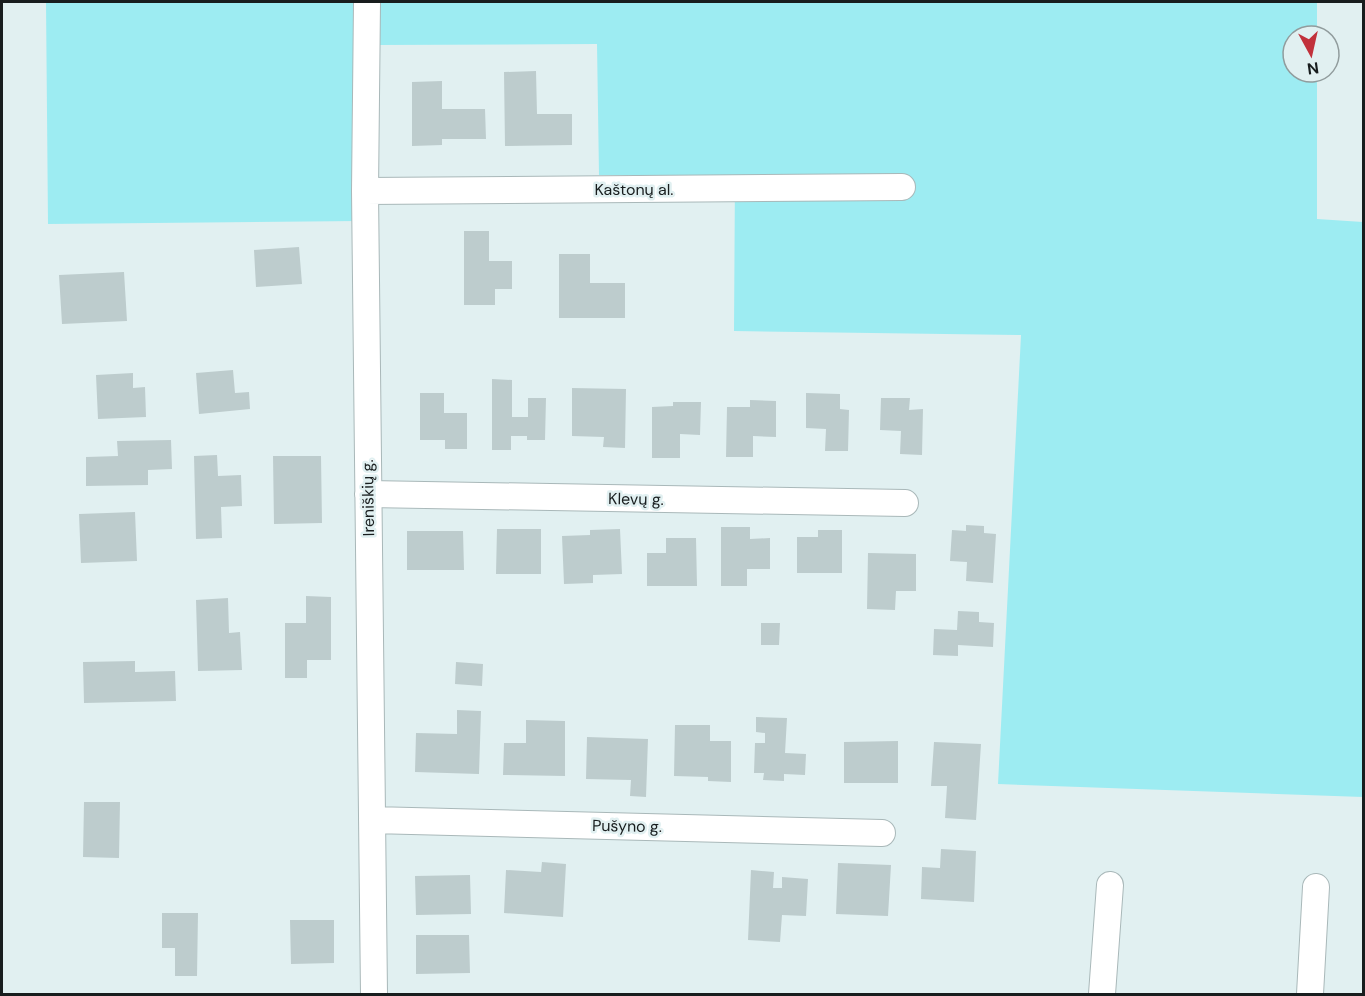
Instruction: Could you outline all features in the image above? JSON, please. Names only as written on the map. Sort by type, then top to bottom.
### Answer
[{"type":"street","name":"Ireniškių g.","points":[[367,2],[365,191],[374,994]]},
{"type":"street","name":"Kaštonų al.","points":[[365,191],[903,187]]},
{"type":"street","name":"Klevų g.","points":[[368,494],[905,503]]},
{"type":"street","name":"Pušyno g.","points":[[372,820],[882,833]]},
{"type":"street","points":[[1102,994],[1110,885]]},
{"type":"street","points":[[1310,994],[1316,887]]},
{"type":"shaded area","points":[[46,2],[358,2],[359,221],[48,224]]},
{"type":"shaded area","points":[[375,2],[1317,2],[1317,24],[1281,24],[1281,84],[1317,84],[1317,219],[1363,222],[1363,797],[998,784],[1021,335],[734,331],[735,175],[599,175],[597,44],[375,45]]},
{"type":"building","points":[[536,71],[537,114],[572,114],[572,145],[505,146],[504,72]]},
{"type":"building","points":[[442,81],[442,109],[485,109],[486,139],[442,139],[442,145],[412,146],[412,82]]},
{"type":"building","points":[[464,231],[489,231],[489,261],[512,261],[512,289],[495,289],[495,305],[464,305]]},
{"type":"building","points":[[299,247],[302,284],[256,287],[254,250]]},
{"type":"building","points":[[559,254],[590,254],[590,283],[625,283],[625,318],[559,318]]},
{"type":"building","points":[[124,272],[127,321],[62,324],[59,275]]},
{"type":"building","points":[[233,370],[235,393],[249,392],[250,409],[199,414],[196,373]]},
{"type":"building","points":[[133,373],[133,388],[145,387],[146,417],[98,419],[96,375]]},
{"type":"building","points":[[492,379],[512,380],[512,417],[528,417],[528,398],[546,398],[545,440],[527,440],[527,436],[511,436],[511,450],[492,450]]},
{"type":"building","points":[[572,388],[626,389],[625,448],[603,447],[604,437],[572,436]]},
{"type":"building","points":[[420,393],[444,393],[444,413],[467,413],[467,449],[445,449],[445,440],[420,440]]},
{"type":"building","points":[[806,393],[840,394],[840,409],[849,410],[848,451],[825,451],[826,429],[806,428]]},
{"type":"building","points":[[881,398],[910,398],[909,410],[923,409],[922,455],[900,454],[901,431],[880,430]]},
{"type":"building","points":[[750,400],[776,401],[776,437],[753,436],[753,457],[726,457],[727,407],[750,407]]},
{"type":"building","points":[[673,402],[701,402],[700,435],[680,434],[680,458],[652,458],[652,407],[673,406]]},
{"type":"building","points":[[171,440],[172,469],[148,470],[148,485],[86,486],[86,457],[118,456],[117,441]]},
{"type":"building","points":[[217,455],[218,476],[241,475],[242,506],[221,507],[222,538],[196,539],[194,456]]},
{"type":"building","points":[[273,456],[321,456],[322,523],[274,524]]},
{"type":"building","points":[[135,512],[137,561],[81,563],[79,514]]},
{"type":"building","points":[[966,525],[984,526],[984,533],[996,534],[993,583],[966,581],[967,562],[950,561],[952,530],[966,531]]},
{"type":"building","points":[[721,527],[750,527],[750,539],[770,538],[770,569],[747,569],[747,586],[721,586]]},
{"type":"building","points":[[497,529],[541,529],[541,574],[496,574]]},
{"type":"building","points":[[620,529],[622,574],[593,575],[593,583],[564,584],[562,536],[590,535],[590,530]]},
{"type":"building","points":[[818,530],[842,530],[842,573],[797,573],[797,537],[818,537]]},
{"type":"building","points":[[407,531],[463,531],[464,570],[407,570]]},
{"type":"building","points":[[666,538],[696,538],[697,586],[647,586],[647,553],[666,553]]},
{"type":"building","points":[[868,553],[916,554],[916,591],[896,591],[895,610],[867,609]]},
{"type":"building","points":[[306,596],[331,597],[331,660],[307,660],[307,678],[285,678],[285,623],[306,623]]},
{"type":"building","points":[[228,598],[229,633],[240,632],[242,670],[198,671],[196,600]]},
{"type":"building","points":[[958,611],[979,612],[979,622],[994,623],[993,647],[958,645],[958,656],[933,655],[934,629],[957,630]]},
{"type":"building","points":[[761,623],[780,623],[779,645],[761,645]]},
{"type":"building","points":[[135,661],[135,672],[175,671],[176,701],[84,703],[83,662]]},
{"type":"building","points":[[456,662],[483,664],[482,686],[455,684]]},
{"type":"building","points":[[457,710],[481,711],[479,774],[415,772],[416,733],[457,734]]},
{"type":"building","points":[[756,717],[787,718],[785,753],[806,754],[805,775],[784,774],[784,781],[763,780],[764,773],[754,773],[755,743],[765,743],[765,733],[756,732]]},
{"type":"building","points":[[526,720],[565,721],[565,776],[503,775],[504,743],[526,743]]},
{"type":"building","points":[[675,725],[710,725],[710,741],[731,741],[731,782],[708,781],[708,777],[674,776]]},
{"type":"building","points":[[587,737],[648,739],[646,797],[630,796],[631,780],[586,779]]},
{"type":"building","points":[[898,741],[898,783],[844,783],[844,742]]},
{"type":"building","points":[[934,742],[981,744],[976,820],[945,818],[947,786],[931,786]]},
{"type":"building","points":[[84,802],[120,802],[119,858],[83,857]]},
{"type":"building","points":[[941,849],[976,851],[974,902],[921,899],[922,867],[940,868]]},
{"type":"building","points":[[542,862],[566,864],[563,917],[504,913],[506,870],[541,872]]},
{"type":"building","points":[[838,863],[891,865],[888,916],[836,914]]},
{"type":"building","points":[[751,870],[774,872],[773,888],[782,888],[782,877],[808,879],[806,916],[782,915],[780,942],[748,940]]},
{"type":"building","points":[[470,875],[471,914],[416,915],[415,876]]},
{"type":"building","points":[[162,913],[198,913],[197,976],[175,976],[175,948],[162,948]]},
{"type":"building","points":[[290,920],[334,920],[334,963],[291,964]]},
{"type":"building","points":[[416,935],[469,935],[470,973],[416,974]]}]
